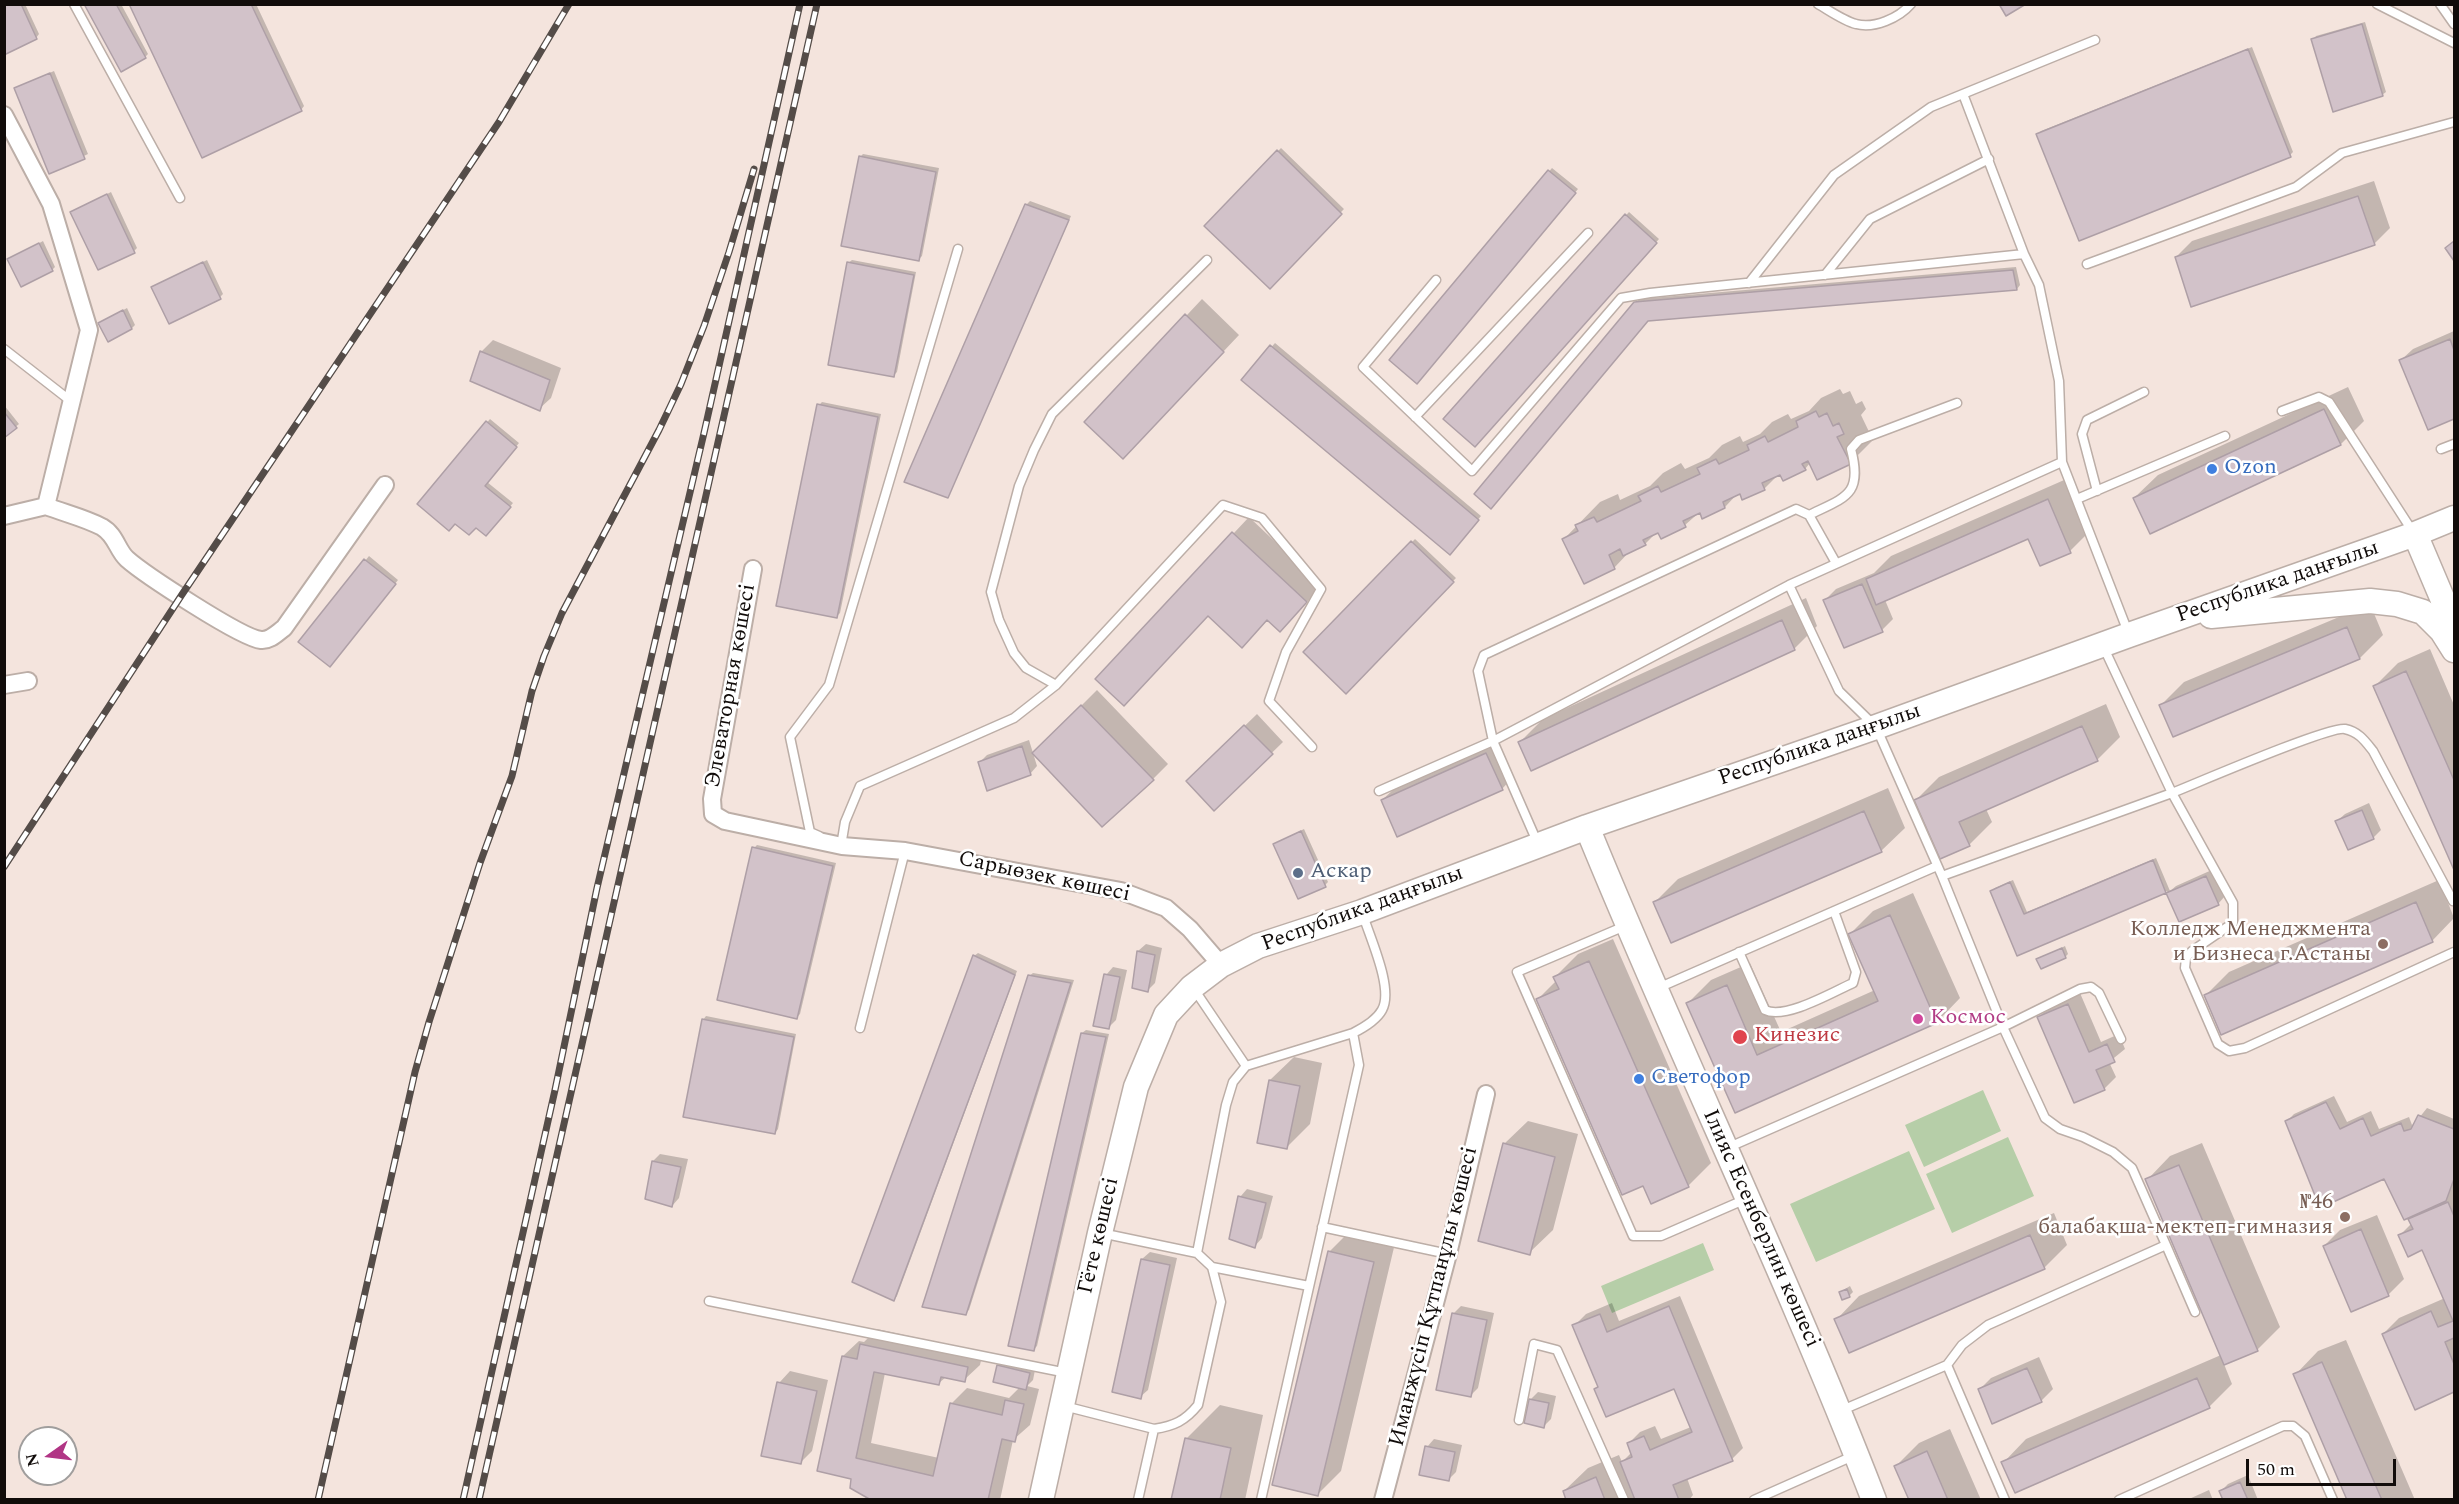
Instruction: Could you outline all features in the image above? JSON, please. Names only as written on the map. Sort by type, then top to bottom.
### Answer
[{"type":"main road","name":"Республика даңғылы","points":[[1192,987],[1221,965],[1258,946],[1362,912],[1587,827],[1876,727],[2454,518]]},
{"type":"main road","points":[[2415,534],[2454,626]]},
{"type":"main road","points":[[2173,620],[2370,601],[2397,604],[2423,612],[2442,631],[2454,650]]},
{"type":"main road","name":"Ілияс Есенберлин көшесі","points":[[1587,827],[1654,989],[1839,1411],[1874,1500]]},
{"type":"main road","name":"Гёте көшесі","points":[[1041,1500],[1100,1233],[1136,1087],[1166,1014],[1192,987]]},
{"type":"street","points":[[4,115],[51,204],[89,330],[46,506]]},
{"type":"street","points":[[4,516],[46,506],[102,527],[113,535],[126,558],[201,610],[261,640],[270,638],[284,628],[385,485]]},
{"type":"street","name":"Элеваторная көшесі","points":[[753,569],[712,799],[713,814],[725,821],[842,846]]},
{"type":"street","points":[[4,685],[28,681]]},
{"type":"street","name":"Сарыөзек көшесі","points":[[842,846],[905,851],[1130,894],[1166,908],[1190,929],[1221,965]]},
{"type":"street","name":"Иманжүсіп Құтпанұлы көшесі","points":[[1383,1500],[1448,1254],[1486,1094]]},
{"type":"lane","points":[[74,4],[180,198]]},
{"type":"lane","points":[[1818,4],[1856,24],[1877,24],[1906,10],[1911,4]]},
{"type":"lane","points":[[2377,4],[2454,43]]},
{"type":"lane","points":[[2440,4],[2454,24]]},
{"type":"lane","points":[[1749,283],[1834,175],[1931,107],[2095,40]]},
{"type":"lane","points":[[1963,94],[2024,254],[2039,285],[2059,381],[2062,462],[2129,635]]},
{"type":"lane","points":[[2087,264],[2296,187],[2342,153],[2454,122]]},
{"type":"lane","points":[[1825,275],[1870,219],[1989,159]]},
{"type":"lane","points":[[1415,417],[1588,233]]},
{"type":"lane","points":[[958,249],[830,685],[790,737],[810,832],[842,846],[844,822],[860,786],[1014,718],[1056,685],[1223,505],[1262,519],[1321,589],[1286,652],[1269,701],[1312,747]]},
{"type":"lane","points":[[1436,280],[1363,367],[1472,471],[1621,298],[2024,254]]},
{"type":"lane","points":[[1056,685],[1026,668],[1014,653],[999,620],[991,592],[1020,486],[1034,450],[1052,414],[1207,261]]},
{"type":"lane","points":[[4,350],[72,402]]},
{"type":"lane","points":[[2097,491],[2082,434],[2087,420],[2144,392]]},
{"type":"lane","points":[[2282,411],[2319,397],[2329,402],[2415,534]]},
{"type":"lane","points":[[1809,515],[1847,496],[1853,486],[1855,466],[1851,449],[1859,440],[1958,403]]},
{"type":"lane","points":[[2077,500],[2225,436]]},
{"type":"lane","points":[[2441,449],[2454,444]]},
{"type":"lane","points":[[1379,791],[1493,741],[1789,585],[2062,462]]},
{"type":"lane","points":[[1539,845],[1493,741],[1478,671],[1484,655],[1796,509],[1809,515],[1836,563]]},
{"type":"lane","points":[[1789,585],[1839,691],[1876,727],[1942,876],[2003,1027],[2045,1118],[2060,1129],[2084,1137],[2113,1152],[2132,1168],[2195,1312]]},
{"type":"lane","points":[[2103,645],[2172,793],[2233,903],[2233,923],[2192,951],[2186,958],[2185,968],[2218,1044],[2229,1051],[2245,1048],[2454,952]]},
{"type":"lane","points":[[1942,876],[2343,728],[2359,734],[2373,751],[2454,902]]},
{"type":"lane","points":[[860,1028],[905,851]]},
{"type":"lane","points":[[1654,989],[1937,866]]},
{"type":"lane","points":[[1739,952],[1765,1010],[1771,1013],[1785,1012],[1853,983],[1856,972],[1834,911]]},
{"type":"lane","points":[[1197,1253],[1226,1105],[1233,1082],[1246,1066],[1353,1033],[1367,1026],[1382,1010],[1387,990],[1362,912]]},
{"type":"lane","points":[[1627,925],[1517,972],[1633,1236],[1661,1236],[1746,1199]]},
{"type":"lane","points":[[1192,987],[1246,1066]]},
{"type":"lane","points":[[1724,1150],[2003,1027],[2080,989],[2091,987],[2099,993],[2121,1039]]},
{"type":"lane","points":[[1261,1500],[1359,1065],[1353,1033]]},
{"type":"lane","points":[[1322,1227],[1448,1254]]},
{"type":"lane","points":[[1100,1233],[1197,1253],[1212,1267],[1309,1286]]},
{"type":"lane","points":[[1839,1411],[1947,1365],[1962,1345],[1988,1325],[2166,1245]]},
{"type":"lane","points":[[1063,1406],[1154,1429],[1173,1426],[1187,1418],[1198,1405],[1221,1302],[1212,1267]]},
{"type":"lane","points":[[709,1301],[1070,1374]]},
{"type":"lane","points":[[1519,1420],[1534,1344],[1557,1350],[1624,1500]]},
{"type":"lane","points":[[1947,1365],[2005,1500]]},
{"type":"lane","points":[[2119,1500],[2283,1426],[2293,1426],[2305,1436],[2333,1500]]},
{"type":"lane","points":[[1138,1500],[1154,1429]]},
{"type":"lane","points":[[1754,1500],[1856,1454]]},
{"type":"green space","points":[[1983,1090],[2001,1131],[1924,1167],[1905,1125]]},
{"type":"green space","points":[[2008,1137],[2034,1196],[1952,1233],[1926,1174]]},
{"type":"green space","points":[[1909,1151],[1935,1209],[1816,1262],[1790,1204]]},
{"type":"green space","points":[[1703,1243],[1714,1270],[1612,1313],[1601,1286]]},
{"type":"building","points":[[4,4],[21,4],[37,39],[4,55]]},
{"type":"building","points":[[84,4],[116,4],[146,58],[121,72]]},
{"type":"building","points":[[129,4],[251,4],[302,111],[202,158]]},
{"type":"building","points":[[1999,4],[2026,4],[2006,16]]},
{"type":"building","points":[[2362,24],[2383,96],[2333,112],[2311,39]]},
{"type":"building","points":[[2248,49],[2291,157],[2079,241],[2036,134]]},
{"type":"building","points":[[50,73],[85,159],[49,174],[14,88]]},
{"type":"building","points":[[1277,150],[1342,214],[1270,289],[1204,226]]},
{"type":"building","points":[[859,156],[936,172],[919,261],[841,246]]},
{"type":"building","points":[[1548,170],[1576,193],[1417,384],[1389,360]]},
{"type":"building","points":[[107,194],[135,253],[98,270],[70,212]]},
{"type":"building","points":[[2358,196],[2375,245],[2191,307],[2175,257]]},
{"type":"building","points":[[1025,204],[1069,220],[948,498],[904,482]]},
{"type":"building","points":[[1625,214],[1657,243],[1475,447],[1443,419]]},
{"type":"building","points":[[2454,241],[2454,261],[2445,248]]},
{"type":"building","points":[[39,243],[53,271],[21,287],[7,259]]},
{"type":"building","points":[[203,262],[221,299],[169,324],[151,287]]},
{"type":"building","points":[[847,262],[914,275],[894,377],[828,365]]},
{"type":"building","points":[[2013,270],[2017,290],[1648,321],[1491,509],[1474,494],[1634,302]]},
{"type":"building","points":[[123,310],[132,329],[108,342],[98,323]]},
{"type":"building","points":[[1185,314],[1224,352],[1123,459],[1084,422]]},
{"type":"building","points":[[2450,339],[2454,350],[2454,419],[2428,430],[2399,360]]},
{"type":"building","points":[[1270,345],[1479,520],[1450,555],[1241,380]]},
{"type":"building","points":[[480,351],[550,380],[540,411],[470,381]]},
{"type":"building","points":[[817,404],[878,417],[837,618],[776,606]]},
{"type":"building","points":[[2324,409],[2341,445],[2150,534],[2133,498]]},
{"type":"building","points":[[1816,411],[1819,417],[1827,413],[1833,426],[1839,423],[1844,434],[1837,437],[1851,464],[1817,480],[1808,461],[1802,464],[1806,470],[1783,481],[1780,475],[1762,483],[1765,490],[1742,500],[1740,494],[1723,502],[1725,508],[1702,519],[1700,513],[1683,521],[1686,527],[1661,539],[1658,533],[1643,540],[1646,545],[1623,556],[1620,549],[1609,555],[1615,569],[1584,584],[1562,539],[1578,531],[1575,525],[1594,517],[1597,522],[1641,501],[1638,496],[1658,486],[1661,492],[1700,474],[1697,468],[1716,459],[1719,464],[1749,450],[1747,445],[1765,436],[1768,442],[1798,427],[1796,421]]},
{"type":"building","points":[[4,412],[17,428],[4,438]]},
{"type":"building","points":[[486,421],[517,447],[485,486],[511,507],[486,536],[476,528],[469,535],[455,524],[449,531],[417,504]]},
{"type":"building","points":[[2048,499],[2071,553],[2040,566],[2028,539],[1876,605],[1866,579]]},
{"type":"building","points":[[1232,532],[1307,602],[1280,632],[1267,620],[1242,648],[1208,616],[1124,706],[1095,679]]},
{"type":"building","points":[[1411,541],[1454,582],[1346,694],[1303,652]]},
{"type":"building","points":[[364,559],[396,584],[330,667],[298,642]]},
{"type":"building","points":[[1862,584],[1883,632],[1844,648],[1823,600]]},
{"type":"building","points":[[1782,620],[1795,650],[1531,771],[1518,742]]},
{"type":"building","points":[[2347,627],[2360,659],[2173,737],[2159,705]]},
{"type":"building","points":[[2406,671],[2454,780],[2454,870],[2373,686]]},
{"type":"building","points":[[1081,705],[1154,780],[1102,827],[1032,753]]},
{"type":"building","points":[[1244,725],[1273,754],[1214,811],[1186,781]]},
{"type":"building","points":[[2082,726],[2098,761],[1959,822],[1970,846],[1940,859],[1914,800]]},
{"type":"building","points":[[1022,746],[1031,775],[987,791],[978,762]]},
{"type":"building","points":[[1486,753],[1503,790],[1397,837],[1381,800]]},
{"type":"building","points":[[2362,810],[2374,839],[2348,850],[2335,821]]},
{"type":"building","points":[[1864,811],[1882,852],[1671,943],[1653,902]]},
{"type":"building","points":[[1301,831],[1326,887],[1298,899],[1273,844]]},
{"type":"building","points":[[752,847],[833,866],[797,1019],[717,1000]]},
{"type":"building","points":[[2153,860],[2166,893],[2017,956],[1990,891],[2010,882],[2024,914]]},
{"type":"building","points":[[2206,876],[2219,905],[2179,922],[2166,893]]},
{"type":"building","points":[[2416,902],[2433,942],[2221,1035],[2204,995]]},
{"type":"building","points":[[1890,915],[1937,1023],[1735,1113],[1686,1003],[1727,985],[1757,1055],[1878,1001],[1848,934]]},
{"type":"building","points":[[2062,948],[2066,958],[2041,969],[2036,959]]},
{"type":"building","points":[[1137,951],[1155,955],[1148,992],[1132,988]]},
{"type":"building","points":[[973,955],[1015,975],[894,1301],[852,1282]]},
{"type":"building","points":[[1589,961],[1689,1187],[1651,1204],[1643,1186],[1622,1195],[1536,999],[1559,989],[1553,977]]},
{"type":"building","points":[[1104,974],[1120,977],[1109,1029],[1093,1026]]},
{"type":"building","points":[[1028,975],[1071,983],[966,1315],[922,1307]]},
{"type":"building","points":[[2068,1004],[2089,1052],[2107,1044],[2115,1062],[2096,1070],[2105,1090],[2074,1103],[2037,1017]]},
{"type":"building","points":[[702,1019],[794,1037],[775,1134],[683,1117]]},
{"type":"building","points":[[1081,1033],[1106,1037],[1034,1351],[1008,1346]]},
{"type":"building","points":[[1269,1080],[1300,1086],[1287,1149],[1257,1143]]},
{"type":"building","points":[[2326,1102],[2340,1129],[2363,1118],[2371,1136],[2401,1123],[2404,1131],[2411,1129],[2418,1115],[2454,1129],[2454,1179],[2446,1201],[2404,1220],[2384,1179],[2320,1208],[2285,1121]]},
{"type":"building","points":[[1503,1143],[1555,1157],[1530,1255],[1478,1241]]},
{"type":"building","points":[[652,1161],[681,1167],[672,1207],[645,1199]]},
{"type":"building","points":[[2179,1165],[2258,1351],[2224,1365],[2145,1179]]},
{"type":"building","points":[[1238,1196],[1266,1203],[1255,1248],[1229,1239]]},
{"type":"building","points":[[2448,1202],[2454,1216],[2454,1338],[2445,1342],[2454,1364],[2454,1392],[2415,1410],[2382,1334],[2431,1311],[2438,1327],[2453,1321],[2422,1250],[2408,1257],[2398,1235],[2413,1229],[2408,1219]]},
{"type":"building","points":[[2361,1229],[2389,1296],[2351,1312],[2323,1246]]},
{"type":"building","points":[[2030,1235],[2045,1269],[1849,1353],[1834,1319]]},
{"type":"building","points":[[1328,1251],[1374,1262],[1318,1496],[1272,1485]]},
{"type":"building","points":[[1141,1259],[1170,1265],[1141,1399],[1112,1392]]},
{"type":"building","points":[[1847,1289],[1850,1297],[1842,1300],[1839,1292]]},
{"type":"building","points":[[1669,1306],[1733,1461],[1673,1485],[1679,1500],[1635,1500],[1620,1462],[1632,1457],[1627,1443],[1644,1436],[1650,1450],[1692,1432],[1674,1389],[1606,1417],[1594,1389],[1598,1387],[1572,1325],[1600,1314],[1607,1332]]},
{"type":"building","points":[[1452,1313],[1487,1320],[1471,1397],[1436,1390]]},
{"type":"building","points":[[860,1344],[968,1367],[965,1382],[941,1377],[939,1385],[874,1372],[856,1458],[933,1476],[950,1403],[1002,1415],[1005,1400],[1024,1404],[1015,1442],[1002,1439],[988,1500],[871,1500],[850,1488],[851,1479],[817,1471],[842,1356],[857,1359]]},
{"type":"building","points":[[2322,1362],[2382,1500],[2347,1500],[2293,1374]]},
{"type":"building","points":[[997,1365],[1030,1373],[1026,1390],[993,1382]]},
{"type":"building","points":[[2027,1368],[2042,1402],[1992,1424],[1978,1389]]},
{"type":"building","points":[[2197,1378],[2210,1408],[2015,1493],[2001,1462]]},
{"type":"building","points":[[777,1382],[817,1391],[801,1464],[761,1456]]},
{"type":"building","points":[[1529,1399],[1549,1403],[1544,1428],[1524,1423]]},
{"type":"building","points":[[1185,1438],[1231,1448],[1220,1500],[1171,1500]]},
{"type":"building","points":[[1425,1446],[1455,1452],[1449,1481],[1419,1475]]},
{"type":"building","points":[[1927,1451],[1948,1500],[1909,1500],[1894,1466]]},
{"type":"building","points":[[1596,1477],[1605,1500],[1566,1500],[1563,1491]]},
{"type":"building","points":[[2240,1482],[2248,1500],[2223,1500],[2219,1491]]},
{"type":"railway","points":[[4,867],[181,596],[499,122],[569,4]]},
{"type":"railway","points":[[463,1500],[555,1090],[597,888],[704,433],[800,4]]},
{"type":"railway","points":[[479,1500],[817,4]]},
{"type":"railway","points":[[318,1500],[415,1072],[480,863],[512,776],[532,691],[562,613],[681,384],[704,326],[754,169]]},
{"type":"place","name":"Ozon","points":[[2212,469]]},
{"type":"place","name":"Аскар","points":[[1298,873]]},
{"type":"place","name":"Колледж Менеджмента и Бизнеса г.Астаны","points":[[2383,944]]},
{"type":"place","name":"Космос","points":[[1918,1019]]},
{"type":"place","name":"Кинезис","points":[[1740,1037]]},
{"type":"place","name":"Светофор","points":[[1639,1079]]},
{"type":"place","name":"№46 балабақша-мектеп-гимназия","points":[[2345,1217]]}]
